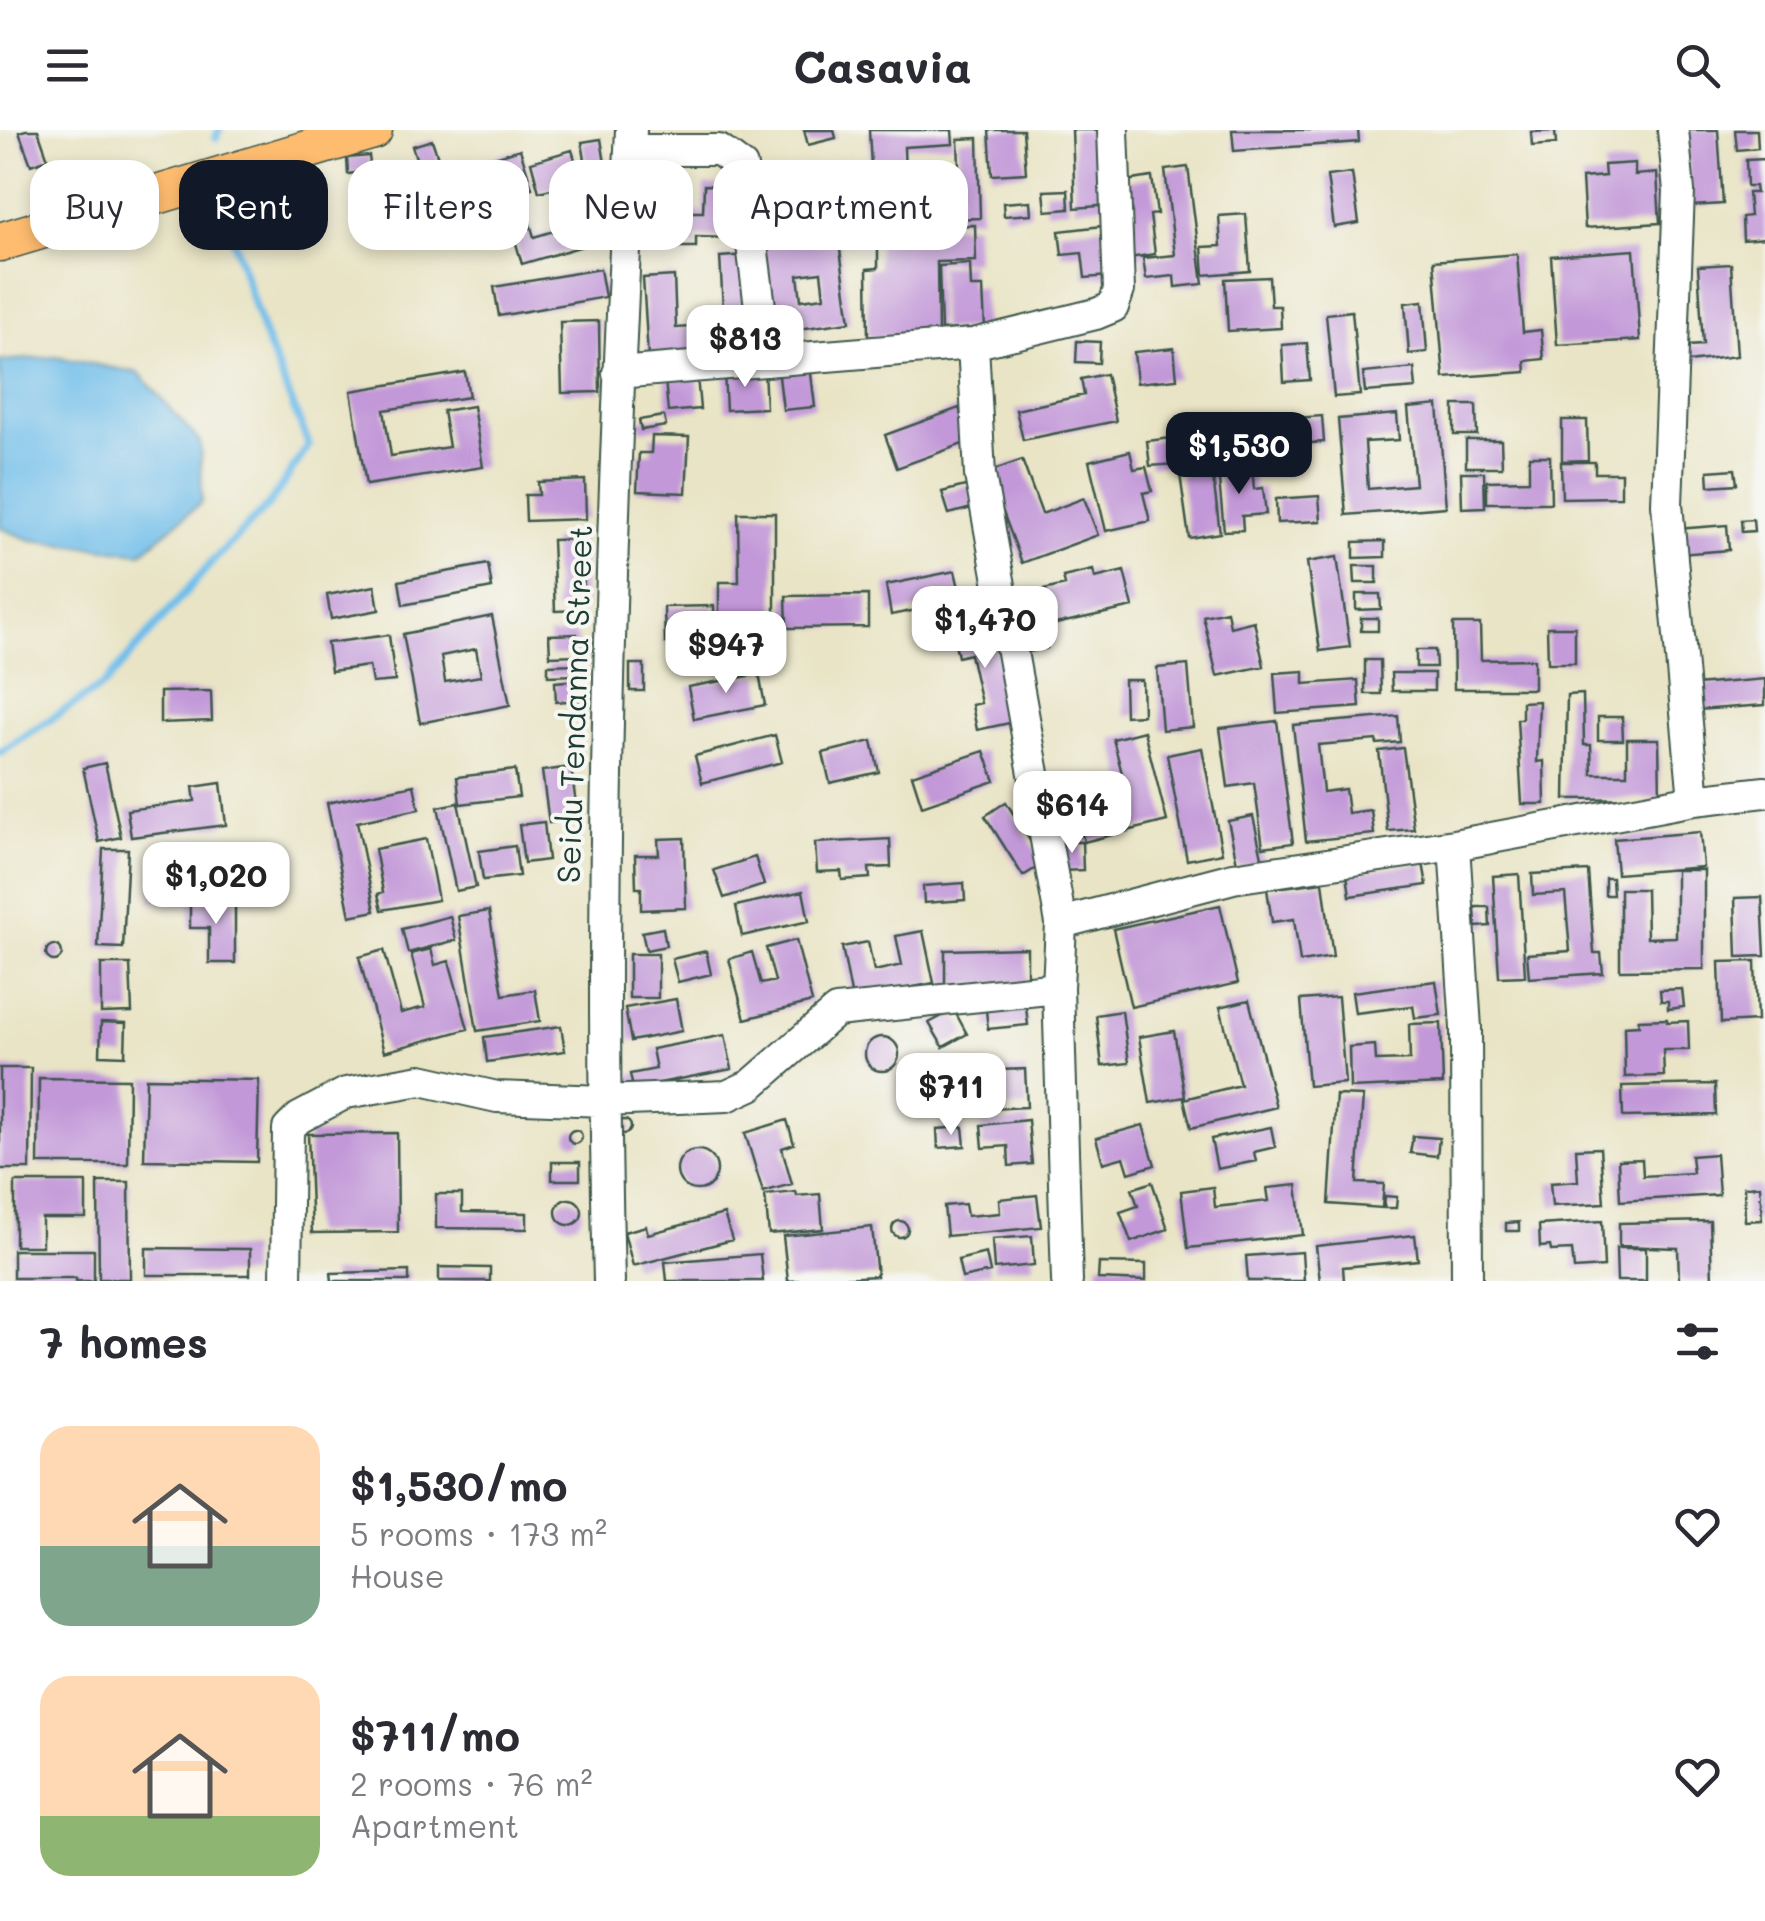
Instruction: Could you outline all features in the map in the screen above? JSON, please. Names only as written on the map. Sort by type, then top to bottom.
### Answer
[{"type":"main road","points":[[0,242],[373,130]]},
{"type":"street","points":[[618,372],[973,344],[1113,307],[1119,290],[1113,130]]},
{"type":"street","points":[[1673,130],[1679,190],[1667,504],[1694,800]]},
{"type":"street","points":[[630,140],[718,150],[742,167],[767,361]]},
{"type":"street","name":"Seidu Tendanna Street","points":[[609,1281],[604,853],[618,372],[630,140]]},
{"type":"street","points":[[973,344],[980,475],[1060,923],[1058,988],[1067,1281]]},
{"type":"street","points":[[1060,923],[1233,878],[1454,845],[1694,800],[1765,792]]},
{"type":"street","points":[[1454,845],[1466,1028],[1468,1281]]},
{"type":"street","points":[[286,1281],[288,1129],[298,1118],[346,1093],[421,1080],[497,1097],[604,1102],[727,1096],[751,1085],[836,1011],[1058,988]]},
{"type":"water","points":[[55,357],[139,373],[200,442],[202,502],[141,553],[31,540],[0,528],[0,361]]},
{"type":"building","points":[[38,130],[48,159],[30,162],[19,132]]},
{"type":"building","points":[[804,130],[834,130],[836,138],[808,145]]},
{"type":"building","points":[[869,130],[952,130],[953,144],[904,147],[904,160],[871,160]]},
{"type":"building","points":[[989,130],[1023,130],[1026,173],[992,175]]},
{"type":"building","points":[[1072,130],[1106,130],[1111,205],[1075,208]]},
{"type":"building","points":[[1232,130],[1358,130],[1359,142],[1234,151]]},
{"type":"building","points":[[1686,130],[1718,130],[1723,204],[1691,206]]},
{"type":"building","points":[[1735,130],[1757,130],[1758,148],[1737,150]]},
{"type":"building","points":[[1555,131],[1556,144],[1532,146],[1531,132]]},
{"type":"building","points":[[978,138],[980,218],[968,218],[968,160],[959,160],[958,139]]},
{"type":"building","points":[[601,139],[604,160],[585,160],[582,142]]},
{"type":"building","points":[[432,140],[439,160],[417,160],[412,146]]},
{"type":"building","points":[[520,149],[523,160],[485,160]]},
{"type":"building","points":[[572,150],[575,160],[549,160],[549,190],[539,192],[531,162]]},
{"type":"building","points":[[369,156],[370,160],[348,160],[348,174],[347,158]]},
{"type":"building","points":[[1765,159],[1765,238],[1743,240],[1742,217],[1750,216],[1748,193],[1756,193],[1755,186],[1747,186],[1746,160]]},
{"type":"building","points":[[1635,163],[1635,175],[1657,173],[1660,223],[1585,228],[1582,178],[1605,176],[1604,165]]},
{"type":"building","points":[[1188,167],[1203,284],[1175,287],[1174,276],[1146,279],[1143,258],[1175,255],[1165,170]]},
{"type":"building","points":[[1352,173],[1359,223],[1334,227],[1327,176]]},
{"type":"building","points":[[1152,177],[1157,214],[1150,215],[1155,254],[1129,258],[1119,182]]},
{"type":"building","points":[[704,185],[713,185],[713,237],[696,237],[696,247],[693,212],[703,212]]},
{"type":"building","points":[[1068,190],[1069,209],[1046,211],[1044,191]]},
{"type":"building","points":[[1030,201],[1031,214],[1004,216],[1003,203]]},
{"type":"building","points":[[1246,214],[1250,271],[1204,275],[1202,247],[1221,246],[1219,216]]},
{"type":"building","points":[[529,220],[534,237],[549,232],[549,250],[569,250],[522,264],[518,250],[529,250]]},
{"type":"building","points":[[968,225],[975,225],[976,261],[937,262],[938,335],[868,337],[867,269],[878,268],[878,250],[968,250]]},
{"type":"building","points":[[1103,226],[1109,276],[1085,278],[1082,253],[1062,255],[1059,231]]},
{"type":"building","points":[[764,250],[840,250],[850,322],[776,332]],"holes":[[[821,272],[824,297],[801,300],[798,275]]]},
{"type":"building","points":[[1634,250],[1640,340],[1557,345],[1551,256]]},
{"type":"building","points":[[1517,254],[1523,332],[1541,330],[1544,359],[1525,361],[1526,372],[1444,378],[1434,261]]},
{"type":"building","points":[[746,255],[751,351],[648,357],[643,278],[674,276],[676,328],[724,325],[720,257]]},
{"type":"building","points":[[970,264],[971,287],[983,287],[985,328],[941,330],[939,266]]},
{"type":"building","points":[[1731,264],[1737,356],[1688,362],[1687,346],[1703,345],[1698,266]]},
{"type":"building","points":[[600,269],[605,297],[499,316],[494,287]]},
{"type":"building","points":[[1269,277],[1271,306],[1280,306],[1281,328],[1228,331],[1225,279]]},
{"type":"building","points":[[1423,301],[1427,352],[1409,354],[1405,303]]},
{"type":"building","points":[[1352,311],[1360,395],[1334,397],[1326,314]]},
{"type":"building","points":[[599,321],[600,392],[562,393],[560,322]]},
{"type":"building","points":[[1077,341],[1100,342],[1099,363],[1076,362]]},
{"type":"building","points":[[1307,343],[1310,380],[1284,382],[1282,345]]},
{"type":"building","points":[[1174,348],[1177,379],[1137,383],[1134,352]]},
{"type":"building","points":[[810,365],[815,407],[783,410],[778,368]]},
{"type":"building","points":[[1414,368],[1416,388],[1365,392],[1363,373]]},
{"type":"building","points":[[764,370],[766,408],[726,410],[724,372]]},
{"type":"building","points":[[465,372],[469,397],[384,410],[391,456],[449,447],[443,411],[473,406],[483,467],[366,485],[351,391]]},
{"type":"building","points":[[1106,374],[1116,421],[1023,440],[1016,410],[1084,395],[1081,379]]},
{"type":"building","points":[[697,376],[700,409],[668,412],[665,379]]},
{"type":"building","points":[[1438,405],[1446,507],[1346,515],[1338,419],[1397,414],[1399,440],[1365,442],[1368,489],[1415,485],[1408,408]]},
{"type":"building","points":[[1454,405],[1476,405],[1477,435],[1454,435]]},
{"type":"building","points":[[959,408],[971,441],[897,468],[885,435]]},
{"type":"building","points":[[664,416],[666,426],[641,430],[639,420]]},
{"type":"building","points":[[1322,416],[1324,442],[1284,445],[1283,419]]},
{"type":"building","points":[[1562,420],[1587,420],[1588,460],[1562,461]]},
{"type":"building","points":[[652,436],[689,437],[686,493],[637,491],[639,453],[651,453]]},
{"type":"building","points":[[1172,438],[1175,464],[1150,466],[1147,441]]},
{"type":"building","points":[[1466,440],[1501,440],[1502,467],[1466,467]]},
{"type":"building","points":[[1130,451],[1134,469],[1146,467],[1152,491],[1143,493],[1150,521],[1106,531],[1089,461]]},
{"type":"building","points":[[1529,456],[1550,456],[1551,503],[1487,503],[1487,481],[1529,480]]},
{"type":"building","points":[[1022,460],[1042,514],[1084,498],[1098,535],[1022,563],[988,472]]},
{"type":"building","points":[[1561,462],[1595,462],[1595,473],[1621,473],[1621,497],[1562,498]]},
{"type":"building","points":[[1252,467],[1254,489],[1263,488],[1266,514],[1242,516],[1243,530],[1224,531],[1218,470]]},
{"type":"building","points":[[1212,469],[1220,533],[1189,538],[1180,474]]},
{"type":"building","points":[[1735,469],[1737,484],[1709,486],[1708,471]]},
{"type":"building","points":[[1461,472],[1484,472],[1485,507],[1462,508]]},
{"type":"building","points":[[585,480],[586,519],[526,521],[525,495],[539,495],[538,482]]},
{"type":"building","points":[[969,485],[975,507],[949,514],[942,492]]},
{"type":"building","points":[[1319,496],[1321,521],[1277,523],[1276,499]]},
{"type":"building","points":[[738,513],[775,513],[775,630],[719,630],[719,582],[739,582]]},
{"type":"building","points":[[1753,519],[1754,531],[1742,532],[1741,520]]},
{"type":"building","points":[[1727,525],[1729,550],[1679,554],[1677,529]]},
{"type":"building","points":[[582,539],[585,610],[555,611],[552,540]]},
{"type":"building","points":[[1385,541],[1385,557],[1354,558],[1354,542]]},
{"type":"building","points":[[1337,557],[1350,647],[1320,651],[1307,562]]},
{"type":"building","points":[[488,564],[492,588],[403,605],[399,581]]},
{"type":"building","points":[[1354,566],[1377,566],[1377,583],[1355,583]]},
{"type":"building","points":[[1093,570],[1095,578],[1124,571],[1133,607],[1042,627],[1047,648],[1018,654],[1005,599],[1065,585],[1063,577]]},
{"type":"building","points":[[955,571],[962,601],[891,615],[886,585]]},
{"type":"building","points":[[375,586],[379,610],[331,619],[327,595]]},
{"type":"building","points":[[1356,594],[1380,594],[1381,609],[1356,610]]},
{"type":"building","points":[[868,595],[868,627],[787,628],[786,596]]},
{"type":"building","points":[[714,606],[714,642],[665,643],[664,607]]},
{"type":"building","points":[[1227,611],[1230,627],[1254,621],[1264,666],[1217,676],[1203,616]]},
{"type":"building","points":[[990,615],[1014,722],[977,730],[972,705],[981,703],[970,654],[958,657],[951,623]]},
{"type":"building","points":[[492,616],[510,705],[420,723],[403,634]],"holes":[[[476,649],[481,676],[445,682],[441,656]]]},
{"type":"building","points":[[1361,618],[1378,618],[1378,631],[1361,631]]},
{"type":"building","points":[[1453,624],[1480,624],[1481,660],[1534,659],[1534,689],[1454,689]]},
{"type":"building","points":[[1547,627],[1575,627],[1575,663],[1548,663]]},
{"type":"building","points":[[577,634],[578,655],[550,656],[549,635]]},
{"type":"building","points":[[389,635],[395,681],[372,683],[369,666],[331,671],[327,643]]},
{"type":"building","points":[[1416,650],[1435,650],[1436,667],[1416,667]]},
{"type":"building","points":[[1365,660],[1380,660],[1381,694],[1365,694]]},
{"type":"building","points":[[577,664],[577,675],[548,676],[548,665]]},
{"type":"building","points":[[630,664],[644,664],[644,691],[630,691]]},
{"type":"building","points":[[1188,665],[1193,727],[1162,730],[1157,668]]},
{"type":"building","points":[[1304,671],[1304,684],[1358,680],[1360,707],[1277,713],[1274,673]]},
{"type":"building","points":[[1391,673],[1434,673],[1434,691],[1392,691]]},
{"type":"building","points":[[759,674],[765,705],[694,719],[688,687]]},
{"type":"building","points":[[1765,679],[1765,705],[1698,710],[1696,685]]},
{"type":"building","points":[[577,680],[579,700],[556,702],[555,682]]},
{"type":"building","points":[[1124,680],[1142,680],[1143,715],[1125,716]]},
{"type":"building","points":[[211,691],[212,721],[160,723],[160,692]]},
{"type":"building","points":[[1583,694],[1584,745],[1591,745],[1592,774],[1627,774],[1627,739],[1659,739],[1660,798],[1565,799],[1567,695]]},
{"type":"building","points":[[1539,701],[1537,762],[1544,761],[1545,804],[1522,804],[1517,719],[1522,719],[1522,702]]},
{"type":"building","points":[[1398,716],[1400,742],[1318,745],[1323,792],[1345,789],[1348,813],[1371,810],[1374,834],[1306,841],[1293,725]]},
{"type":"building","points":[[1598,717],[1622,717],[1623,740],[1598,740]]},
{"type":"building","points":[[1277,721],[1293,843],[1263,847],[1254,783],[1228,787],[1220,728]]},
{"type":"building","points":[[1144,731],[1167,821],[1084,842],[1077,814],[1129,800],[1113,739]]},
{"type":"building","points":[[775,735],[782,762],[702,783],[695,756]]},
{"type":"building","points":[[872,741],[879,772],[830,783],[823,753]]},
{"type":"building","points":[[1202,748],[1222,853],[1187,860],[1167,755]]},
{"type":"building","points":[[1403,748],[1414,829],[1388,831],[1379,751]]},
{"type":"building","points":[[984,751],[995,781],[922,806],[912,775]]},
{"type":"building","points":[[105,763],[121,837],[99,842],[83,768]]},
{"type":"building","points":[[571,767],[578,819],[549,823],[542,771]]},
{"type":"building","points":[[515,770],[519,797],[460,804],[457,777]]},
{"type":"building","points":[[221,783],[226,825],[131,837],[127,810],[195,801],[193,787]]},
{"type":"building","points":[[414,785],[419,809],[357,822],[375,911],[350,916],[327,803]]},
{"type":"building","points":[[1006,802],[1044,863],[1023,876],[985,816]]},
{"type":"building","points":[[458,803],[476,887],[456,891],[438,807]]},
{"type":"building","points":[[1253,816],[1263,862],[1238,867],[1228,821]]},
{"type":"building","points":[[544,822],[548,860],[524,863],[519,825]]},
{"type":"building","points":[[1700,832],[1703,867],[1617,874],[1614,839]]},
{"type":"building","points":[[684,838],[686,908],[641,910],[635,855],[659,855],[658,839]]},
{"type":"building","points":[[426,839],[438,900],[382,910],[378,894],[383,892],[375,849]]},
{"type":"building","points":[[890,839],[891,867],[869,868],[870,878],[842,880],[841,871],[817,872],[815,843]]},
{"type":"building","points":[[1061,842],[1082,842],[1083,870],[1061,871]]},
{"type":"building","points":[[515,846],[519,876],[483,880],[479,851]]},
{"type":"building","points":[[103,849],[128,849],[123,948],[98,947]]},
{"type":"building","points":[[755,857],[764,885],[724,898],[714,870]]},
{"type":"building","points":[[1423,863],[1427,885],[1350,896],[1347,874]]},
{"type":"building","points":[[174,869],[176,900],[152,901],[151,871]]},
{"type":"building","points":[[1676,870],[1704,870],[1704,969],[1620,970],[1620,889],[1646,889],[1647,938],[1676,937]]},
{"type":"building","points":[[1588,871],[1594,953],[1601,953],[1603,973],[1529,978],[1527,954],[1570,951],[1565,893],[1533,895],[1532,874]]},
{"type":"building","points":[[1519,874],[1525,976],[1499,977],[1493,876]]},
{"type":"building","points":[[1605,878],[1612,878],[1613,895],[1605,895]]},
{"type":"building","points":[[1323,882],[1333,957],[1300,962],[1294,919],[1272,922],[1267,889]]},
{"type":"building","points":[[964,883],[965,900],[924,903],[923,886]]},
{"type":"building","points":[[803,891],[809,921],[742,936],[736,906]]},
{"type":"building","points":[[1762,897],[1765,956],[1737,957],[1735,898]]},
{"type":"building","points":[[190,900],[235,900],[235,963],[209,963],[209,928],[190,928]]},
{"type":"building","points":[[1220,905],[1238,983],[1131,1007],[1113,929]]},
{"type":"building","points":[[1475,907],[1489,907],[1490,926],[1476,927]]},
{"type":"building","points":[[489,911],[503,995],[535,990],[540,1021],[477,1031],[458,916]]},
{"type":"building","points":[[450,916],[456,940],[408,953],[402,929]]},
{"type":"building","points":[[663,928],[666,946],[646,950],[642,932]]},
{"type":"building","points":[[923,931],[934,983],[852,999],[842,947],[868,942],[874,971],[902,965],[896,936]]},
{"type":"building","points":[[796,940],[812,1002],[745,1019],[729,959],[752,952],[761,984],[775,981],[766,948]]},
{"type":"building","points":[[54,945],[62,953],[54,961],[46,953]]},
{"type":"building","points":[[1027,948],[1027,983],[945,985],[945,950]]},
{"type":"building","points":[[431,949],[435,965],[449,961],[468,1029],[384,1052],[359,957],[384,950],[401,1013],[425,1007],[411,954]]},
{"type":"building","points":[[706,951],[711,974],[678,982],[672,959]]},
{"type":"building","points":[[629,954],[658,954],[658,998],[629,998]]},
{"type":"building","points":[[1755,961],[1757,1021],[1721,1023],[1719,962]]},
{"type":"building","points":[[101,964],[130,964],[132,1012],[101,1013]]},
{"type":"building","points":[[1436,981],[1441,1015],[1415,1018],[1413,1006],[1355,1013],[1352,992]]},
{"type":"building","points":[[1682,989],[1684,1007],[1668,1009],[1668,1001],[1661,1001],[1660,990]]},
{"type":"building","points":[[1025,997],[1028,1025],[988,1029],[985,1001]]},
{"type":"building","points":[[1338,997],[1345,1083],[1308,1086],[1301,1000]]},
{"type":"building","points":[[676,999],[682,1031],[631,1041],[625,1008]]},
{"type":"building","points":[[1249,1000],[1276,1107],[1191,1128],[1184,1099],[1240,1085],[1220,1007]]},
{"type":"building","points":[[954,1010],[967,1034],[943,1047],[929,1023]]},
{"type":"building","points":[[1122,1011],[1129,1063],[1102,1066],[1096,1015]]},
{"type":"building","points":[[1638,1020],[1688,1021],[1689,1050],[1663,1050],[1664,1076],[1625,1077],[1624,1026],[1639,1025]]},
{"type":"building","points":[[101,1022],[126,1023],[125,1056],[100,1055]]},
{"type":"building","points":[[1441,1023],[1443,1084],[1350,1088],[1349,1047],[1375,1045],[1376,1061],[1410,1060],[1409,1024]]},
{"type":"building","points":[[561,1026],[565,1051],[487,1062],[484,1037]]},
{"type":"building","points":[[1174,1031],[1185,1097],[1150,1103],[1139,1037]]},
{"type":"building","points":[[725,1035],[732,1069],[633,1088],[630,1074],[656,1069],[652,1049]]},
{"type":"building","points":[[882,1037],[894,1042],[899,1054],[894,1066],[882,1071],[870,1066],[865,1054],[870,1042]]},
{"type":"building","points":[[0,1068],[31,1068],[30,1169],[0,1169]]},
{"type":"building","points":[[1025,1069],[1027,1107],[947,1111],[945,1072]]},
{"type":"building","points":[[39,1078],[129,1079],[128,1164],[38,1164]]},
{"type":"building","points":[[146,1078],[259,1080],[257,1162],[144,1160]]},
{"type":"building","points":[[1715,1084],[1716,1115],[1623,1117],[1622,1086]]},
{"type":"building","points":[[1336,1095],[1363,1096],[1357,1183],[1384,1184],[1382,1208],[1329,1204]]},
{"type":"building","points":[[624,1120],[631,1127],[624,1134],[617,1127]]},
{"type":"building","points":[[787,1120],[794,1144],[782,1148],[792,1184],[763,1192],[745,1133]]},
{"type":"building","points":[[1028,1120],[1032,1164],[1009,1166],[1008,1146],[983,1148],[981,1125]]},
{"type":"building","points":[[1143,1125],[1155,1165],[1129,1173],[1124,1157],[1103,1163],[1096,1138]]},
{"type":"building","points":[[963,1127],[965,1146],[938,1148],[937,1129]]},
{"type":"building","points":[[1271,1127],[1275,1147],[1254,1152],[1256,1161],[1217,1169],[1211,1139]]},
{"type":"building","points":[[575,1130],[582,1137],[575,1144],[568,1137]]},
{"type":"building","points":[[397,1133],[398,1232],[312,1233],[308,1134]]},
{"type":"building","points":[[1413,1136],[1439,1138],[1437,1156],[1410,1153]]},
{"type":"building","points":[[1600,1148],[1604,1203],[1552,1206],[1550,1183],[1578,1181],[1576,1149]]},
{"type":"building","points":[[697,1150],[711,1156],[717,1170],[711,1184],[697,1190],[683,1184],[677,1170],[683,1156]]},
{"type":"building","points":[[1716,1154],[1719,1195],[1620,1201],[1618,1160],[1642,1159],[1643,1176],[1693,1173],[1691,1156]]},
{"type":"building","points":[[552,1162],[580,1162],[580,1180],[552,1180]]},
{"type":"building","points":[[15,1182],[86,1182],[86,1218],[42,1218],[42,1246],[15,1246]]},
{"type":"building","points":[[98,1182],[129,1182],[130,1279],[99,1279]]},
{"type":"building","points":[[1152,1182],[1168,1229],[1131,1242],[1120,1212],[1138,1206],[1132,1189]]},
{"type":"building","points":[[1297,1185],[1303,1235],[1188,1248],[1181,1191],[1213,1187],[1215,1207],[1269,1201],[1267,1188]]},
{"type":"building","points":[[1760,1186],[1762,1220],[1745,1221],[1744,1187]]},
{"type":"building","points":[[796,1192],[797,1196],[820,1194],[823,1229],[769,1234],[765,1195]]},
{"type":"building","points":[[436,1194],[462,1194],[462,1212],[527,1213],[527,1229],[436,1228]]},
{"type":"building","points":[[1037,1195],[1041,1227],[947,1236],[944,1206],[965,1204],[967,1216],[1000,1213],[999,1199]]},
{"type":"building","points":[[1385,1196],[1397,1197],[1396,1208],[1384,1208]]},
{"type":"building","points":[[569,1199],[578,1203],[582,1212],[578,1221],[569,1225],[560,1221],[556,1212],[560,1203]]},
{"type":"building","points":[[724,1214],[732,1240],[633,1266],[624,1232],[646,1226],[648,1234]]},
{"type":"building","points":[[900,1221],[908,1229],[900,1237],[892,1229]]},
{"type":"building","points":[[1602,1221],[1604,1267],[1574,1269],[1572,1250],[1540,1247],[1539,1225]]},
{"type":"building","points":[[1710,1221],[1712,1281],[1679,1281],[1678,1248],[1619,1246],[1619,1223]]},
{"type":"building","points":[[1519,1222],[1519,1231],[1506,1231],[1506,1223]]},
{"type":"building","points":[[872,1227],[877,1276],[788,1281],[783,1236]]},
{"type":"building","points":[[1415,1235],[1418,1260],[1343,1267],[1344,1281],[1320,1281],[1316,1246]]},
{"type":"building","points":[[1032,1236],[1034,1265],[994,1269],[992,1239]]},
{"type":"building","points":[[146,1248],[250,1249],[250,1275],[146,1275]]},
{"type":"building","points":[[1616,1248],[1646,1248],[1646,1281],[1617,1281]]},
{"type":"building","points":[[13,1250],[94,1250],[94,1281],[13,1278]]},
{"type":"building","points":[[1302,1252],[1304,1281],[1248,1281],[1246,1256]]},
{"type":"building","points":[[986,1253],[990,1272],[962,1278],[958,1260]]},
{"type":"building","points":[[760,1254],[763,1281],[667,1281],[665,1262]]},
{"type":"building","points":[[1099,1263],[1146,1264],[1146,1281],[1098,1279]]},
{"type":"building","points":[[439,1267],[490,1268],[490,1281],[439,1281]]},
{"type":"building","points":[[409,1271],[409,1281],[332,1281],[331,1273]]},
{"type":"waterway","points":[[216,138],[219,130]]},
{"type":"waterway","points":[[0,752],[105,684],[212,562],[270,503],[309,445],[263,333],[237,250]]}]
